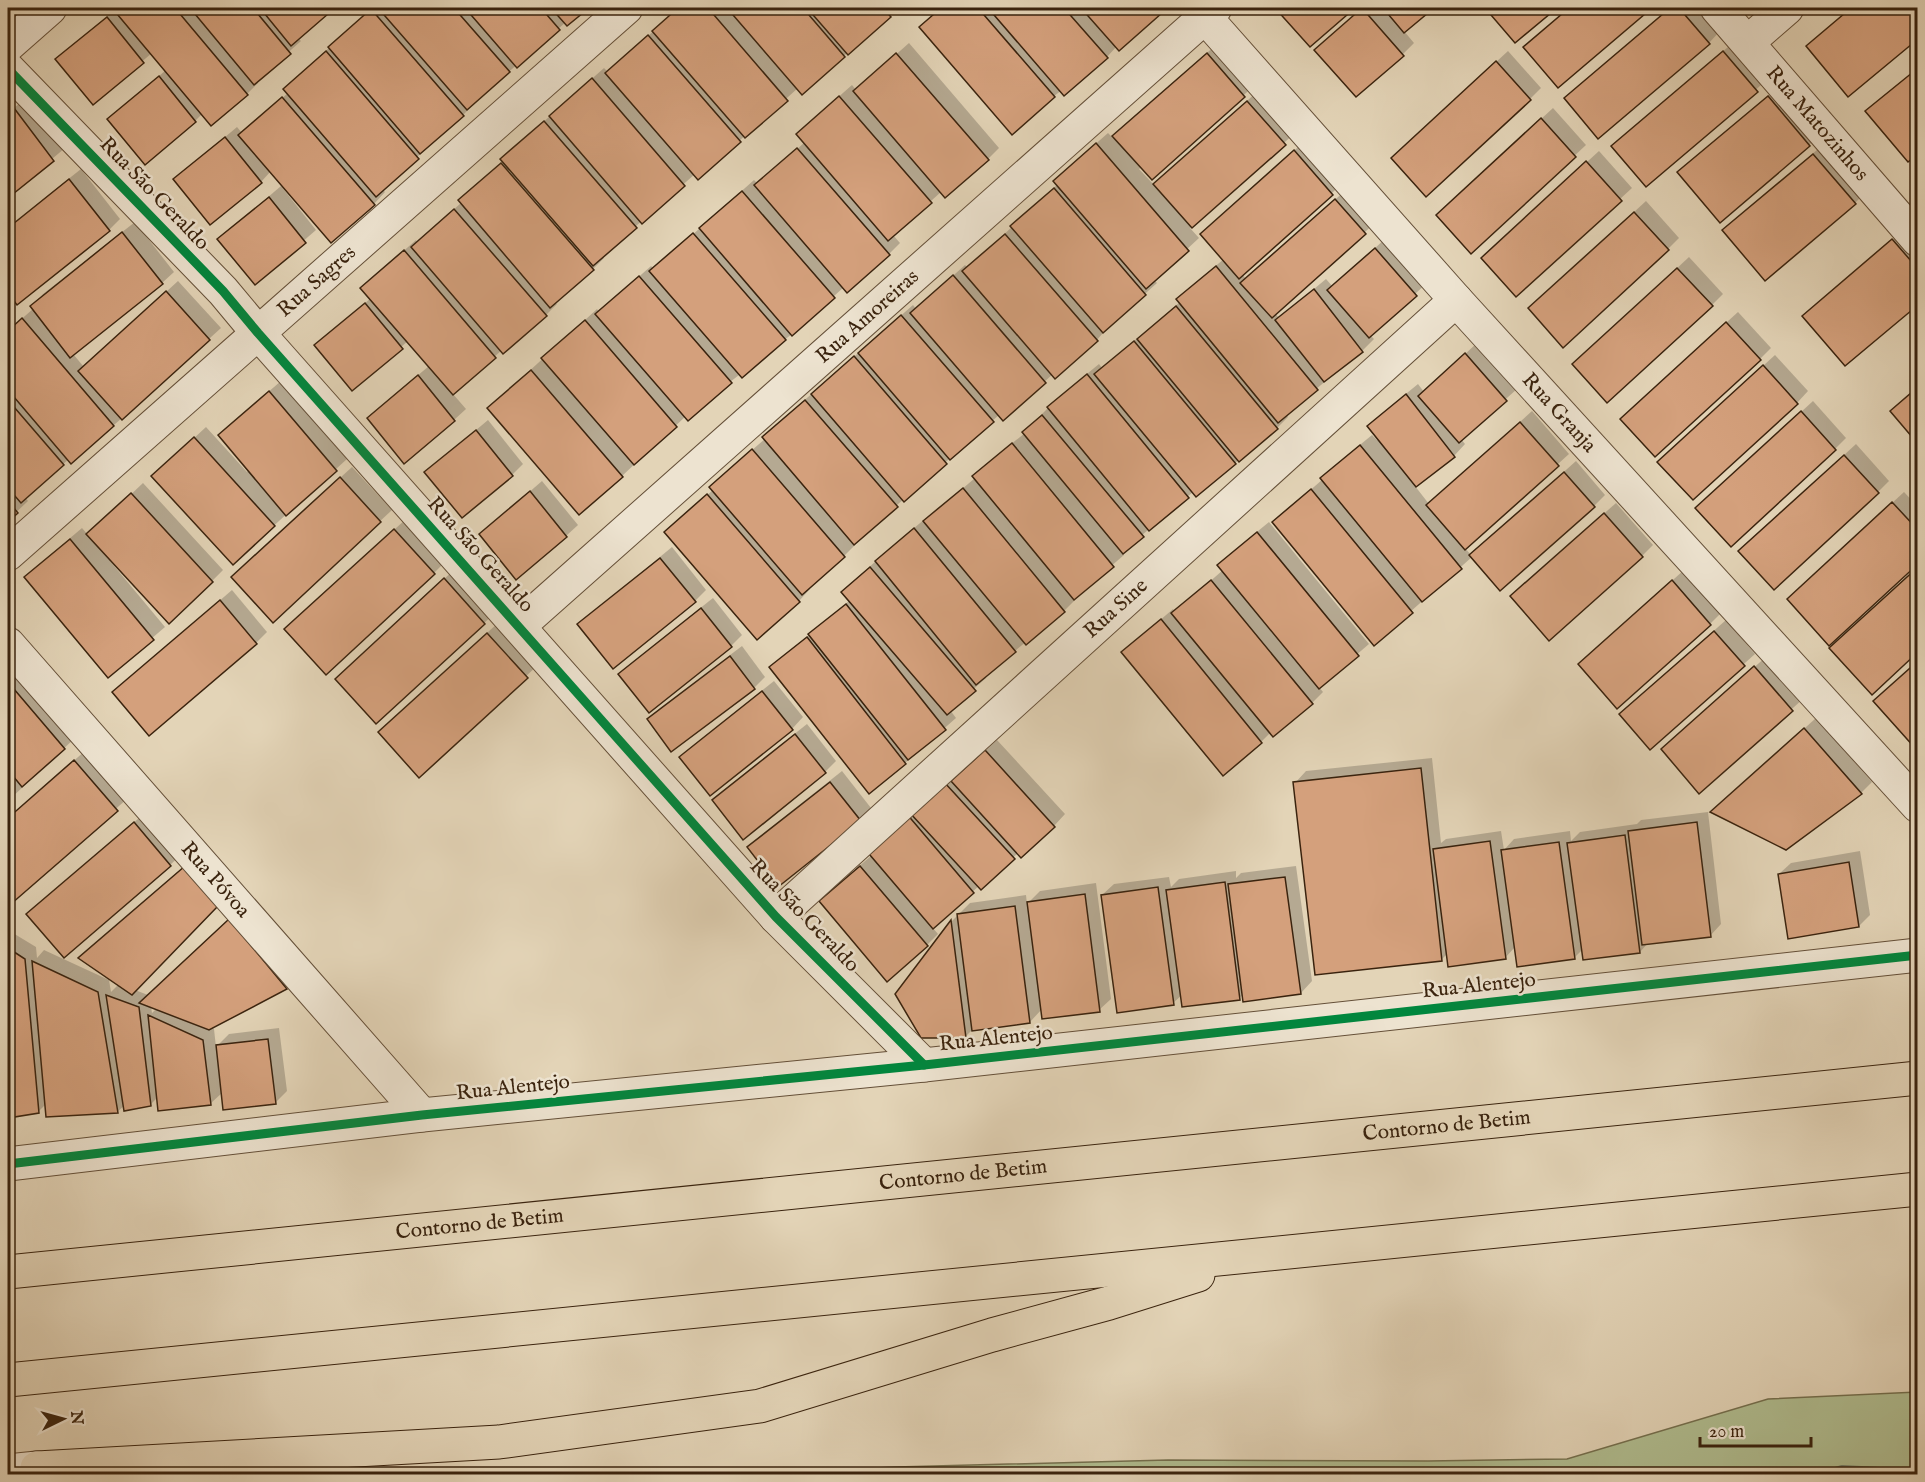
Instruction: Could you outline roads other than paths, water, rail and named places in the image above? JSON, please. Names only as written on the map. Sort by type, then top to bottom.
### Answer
[{"type":"highway","name":"Contorno de Betim","points":[[8,1272],[1917,1078]]},
{"type":"highway","points":[[8,1380],[1917,1189]]},
{"type":"highway","points":[[32,1471],[259,1455],[499,1442],[760,1406],[1266,1254]]},
{"type":"highway","points":[[213,1474],[259,1455]]},
{"type":"street","points":[[8,45],[50,8]]},
{"type":"street","name":"Rua Sagres","points":[[8,554],[626,8]]},
{"type":"street","name":"Rua Matozinhos","points":[[1717,8],[1917,240]]},
{"type":"street","points":[[1748,42],[1787,8]]},
{"type":"street","name":"Rua Granja","points":[[1210,12],[1456,300],[1917,806]]},
{"type":"street","name":"Rua Amoreiras","points":[[519,626],[1210,12]]},
{"type":"street","name":"Rua São Geraldo","points":[[8,69],[223,291],[776,917],[924,1065]]},
{"type":"street","name":"Rua Sine","points":[[776,917],[1456,300]]},
{"type":"street","name":"Rua Póvoa","points":[[8,644],[422,1115]]},
{"type":"street","name":"Rua Alentejo","points":[[8,1164],[422,1115],[924,1065],[1917,955]]},
{"type":"waterway","points":[[1829,1474],[1842,1470],[1918,1474]]}]
